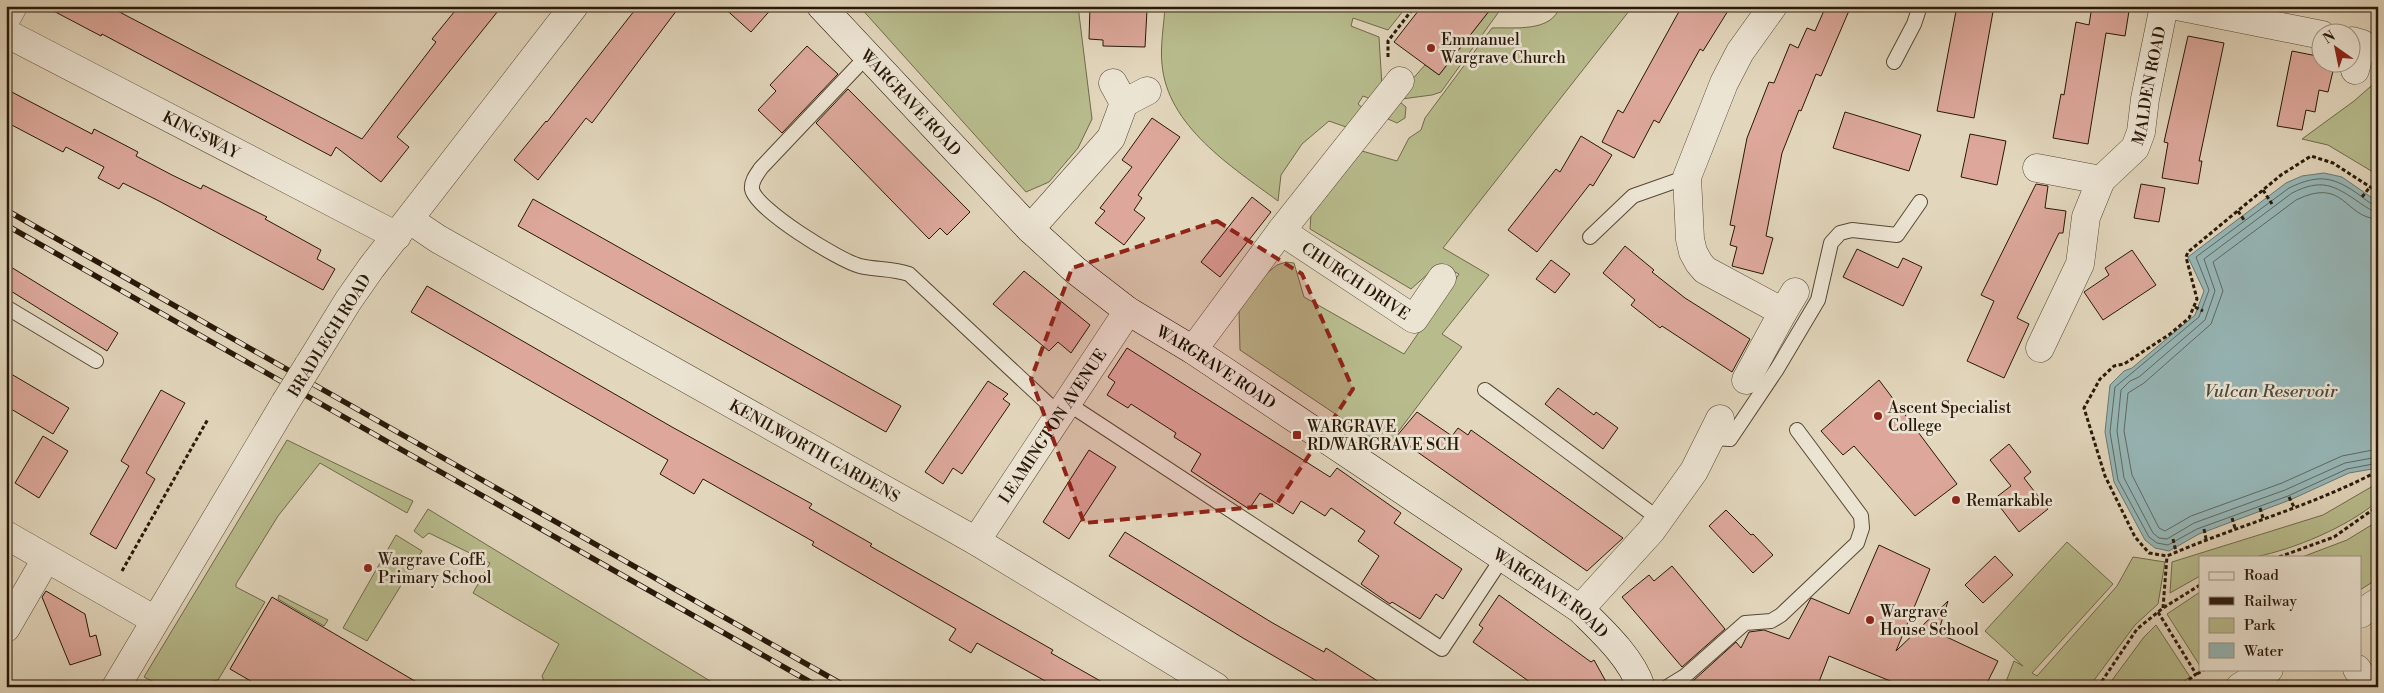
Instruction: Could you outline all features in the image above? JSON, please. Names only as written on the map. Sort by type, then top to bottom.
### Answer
[{"type":"street","points":[[6,19],[13,6]]},
{"type":"street","name":"BRADLEGH ROAD","points":[[118,686],[155,620],[348,301],[574,6]]},
{"type":"street","name":"WARGRAVE ROAD","points":[[821,6],[1030,229],[1075,270],[1128,311],[1193,350],[1580,608],[1612,642],[1639,678],[1642,687]]},
{"type":"street","points":[[1746,380],[1789,302],[1705,270],[1699,263],[1693,252],[1690,239],[1687,177],[1724,83],[1740,52],[1773,6]]},
{"type":"street","name":"MALDEN ROAD","points":[[2040,348],[2080,264],[2086,217],[2102,180],[2135,148],[2141,132],[2145,99],[2164,6]]},
{"type":"street","name":"MALDEN ROAD","points":[[2176,6],[2312,33]]},
{"type":"street","name":"KINGSWAY","points":[[6,33],[403,228]]},
{"type":"street","points":[[1193,350],[1281,231],[1393,90]]},
{"type":"street","points":[[1030,229],[1111,138],[1118,93],[1147,91]]},
{"type":"street","points":[[2037,168],[2102,180]]},
{"type":"street","name":"KENILWORTH GARDENS","points":[[403,228],[438,239],[976,541],[1216,687]]},
{"type":"street","name":"CHURCH DRIVE","points":[[1281,231],[1414,319],[1442,278]]},
{"type":"street","name":"LEAMINGTON AVENUE","points":[[976,541],[1128,311]]},
{"type":"street","points":[[1580,608],[1659,519],[1694,471],[1715,428]]},
{"type":"street","points":[[6,534],[46,559],[155,620]]},
{"type":"street","points":[[6,628],[46,559]]},
{"type":"street","points":[[2362,613],[2378,602]]},
{"type":"street","points":[[2240,687],[2267,670]]},
{"type":"street","points":[[2358,670],[2369,687]]},
{"type":"lane","points":[[1894,62],[1914,24],[1920,6]]},
{"type":"lane","points":[[868,55],[762,168],[754,179],[752,189],[768,212],[859,266],[895,269],[909,274],[1063,409],[1442,649],[1502,557]]},
{"type":"lane","points":[[1590,237],[1633,196],[1687,177]]},
{"type":"lane","points":[[1715,428],[1730,439],[1777,369],[1818,300],[1831,243],[1840,233],[1852,230],[1897,235],[1920,202]]},
{"type":"lane","points":[[6,307],[96,362]]},
{"type":"lane","points":[[1484,390],[1659,519]]},
{"type":"lane","points":[[1667,687],[1685,676],[1745,623],[1771,621],[1781,614],[1857,543],[1862,528],[1861,516],[1796,430]]},
{"type":"path","points":[[1393,90],[1388,40],[1415,6]]},
{"type":"path","points":[[2378,192],[2333,163],[2311,156],[2280,175],[2188,252],[2186,257],[2196,291],[2195,307],[2189,318],[2170,334],[2124,364],[2114,366],[2100,379],[2084,408],[2105,476],[2136,536],[2149,553],[2167,556],[2234,528],[2320,499],[2378,471]]},
{"type":"path","points":[[2362,197],[2370,187]]},
{"type":"path","points":[[2263,190],[2272,204]]},
{"type":"path","points":[[2238,210],[2244,220]]},
{"type":"path","points":[[2195,307],[2203,311]]},
{"type":"path","points":[[122,572],[208,419]]},
{"type":"path","points":[[2289,496],[2294,507]]},
{"type":"path","points":[[2282,556],[2334,537],[2378,506]]},
{"type":"path","points":[[2260,508],[2263,518]]},
{"type":"path","points":[[2232,518],[2234,528]]},
{"type":"path","points":[[2204,529],[2206,539]]},
{"type":"path","points":[[2173,539],[2176,552]]},
{"type":"path","points":[[2163,608],[2167,556]]},
{"type":"path","points":[[2098,687],[2137,629],[2163,608],[2199,586]]},
{"type":"path","points":[[2158,612],[2196,674]]},
{"type":"path","points":[[2180,687],[2202,670]]},
{"type":"highlighted area","points":[[1217,221],[1302,274],[1353,389],[1276,505],[1084,523],[1031,379],[1072,268]]},
{"type":"green space","points":[[859,6],[1078,6],[1092,119],[1078,148],[1049,182],[1026,192]]},
{"type":"green space","points":[[1165,6],[1407,6],[1388,30],[1353,18],[1351,26],[1379,37],[1382,86],[1371,99],[1363,96],[1358,104],[1364,109],[1349,128],[1329,121],[1302,144],[1281,175],[1278,201],[1222,159],[1189,126],[1176,107],[1167,86],[1162,64]]},
{"type":"green space","points":[[1493,6],[1503,6],[1441,92],[1394,100],[1425,65],[1439,75]]},
{"type":"green space","points":[[1560,6],[1633,6],[1443,248],[1489,275],[1442,334],[1462,347],[1386,448],[1240,350],[1239,309],[1266,274],[1277,265],[1286,262],[1294,263],[1304,297],[1404,354],[1459,274],[1439,264],[1411,289],[1310,229],[1311,215],[1362,151],[1397,161],[1409,138],[1421,130],[1425,118],[1492,28],[1521,28],[1541,25],[1556,15]]},
{"type":"green space","points":[[2378,80],[2378,175],[2328,145],[2302,139],[2354,101]]},
{"type":"green space","points":[[1400,102],[1406,107],[1405,118],[1397,123],[1388,119]]},
{"type":"green space","points":[[287,440],[413,501],[407,513],[320,463],[278,516],[236,584],[236,587],[265,602],[218,680],[189,686],[172,686],[163,685],[144,677]]},
{"type":"green space","points":[[2378,483],[2378,501],[2336,528],[2287,549],[2259,556],[2199,556],[2199,577],[2170,593],[2172,562],[2323,515]]},
{"type":"green space","points":[[428,509],[720,687],[554,687],[544,681],[542,676],[559,644],[473,593],[490,563],[429,533],[423,538],[414,531]]},
{"type":"green space","points":[[2378,521],[2378,587],[2374,581],[2362,589],[2362,556],[2305,556],[2347,540]]},
{"type":"green space","points":[[396,535],[422,551],[367,641],[343,628]]},
{"type":"green space","points":[[2067,542],[2113,584],[2032,673],[2037,676],[2117,586],[2133,557],[2165,562],[2158,604],[2135,625],[2089,687],[2004,687],[2014,661],[2023,666],[1985,631]]},
{"type":"green space","points":[[2199,593],[2199,664],[2167,614]]},
{"type":"green space","points":[[279,595],[328,620],[324,626],[278,599]]},
{"type":"green space","points":[[2156,625],[2190,677],[2174,687],[2107,687],[2144,637]]},
{"type":"water","name":"Vulcan Reservoir","points":[[2324,173],[2342,177],[2378,202],[2378,468],[2349,473],[2290,500],[2199,534],[2169,551],[2155,548],[2145,540],[2114,482],[2105,432],[2110,385],[2124,371],[2132,368],[2195,315],[2204,291],[2188,257],[2286,183],[2302,176]]},
{"type":"building","points":[[44,6],[108,6],[362,139],[436,42],[432,39],[459,6],[502,6],[397,137],[409,147],[381,182],[336,147],[331,156],[102,34],[101,36]]},
{"type":"building","points":[[638,6],[680,6],[592,123],[586,118],[538,180],[514,160],[547,122]]},
{"type":"building","points":[[722,6],[774,6],[751,32]]},
{"type":"building","points":[[1090,6],[1126,6],[1126,9],[1147,10],[1145,47],[1103,46],[1103,40],[1089,39]]},
{"type":"building","name":"Emmanuel Wargrave Church","points":[[1422,6],[1493,6],[1439,75],[1394,42]]},
{"type":"building","points":[[1682,6],[1731,6],[1703,51],[1700,49],[1659,123],[1654,120],[1634,158],[1602,142],[1618,110],[1623,113]]},
{"type":"building","points":[[1826,6],[1851,6],[1821,76],[1816,74],[1801,111],[1799,110],[1782,153],[1766,236],[1773,238],[1763,274],[1732,266],[1737,247],[1730,245],[1735,226],[1730,225],[1747,138],[1769,82],[1774,83],[1790,44],[1798,48],[1807,28],[1815,31]]},
{"type":"building","points":[[1957,6],[1994,6],[1974,118],[1937,111]]},
{"type":"building","points":[[2092,6],[2129,11],[2125,36],[2106,33],[2088,144],[2053,138],[2061,94],[2064,95],[2076,22],[2089,25]]},
{"type":"building","points":[[2188,36],[2224,43],[2199,161],[2202,161],[2198,184],[2162,178],[2168,143],[2164,142]]},
{"type":"building","points":[[807,46],[838,74],[782,133],[758,110],[776,91],[770,85]]},
{"type":"building","points":[[2292,51],[2312,55],[2312,72],[2333,72],[2328,92],[2319,90],[2315,112],[2306,110],[2302,130],[2277,126]]},
{"type":"building","points":[[6,89],[92,134],[94,129],[138,152],[136,156],[172,175],[201,189],[203,185],[267,217],[265,219],[321,250],[317,259],[335,269],[323,290],[123,183],[119,189],[98,178],[104,167],[66,147],[63,152],[6,122]]},
{"type":"building","points":[[848,89],[970,212],[947,235],[940,228],[929,239],[816,123]]},
{"type":"building","points":[[1845,112],[1921,135],[1909,171],[1833,148]]},
{"type":"building","points":[[1152,118],[1180,137],[1138,195],[1142,198],[1134,210],[1145,218],[1124,245],[1095,223],[1105,211],[1100,208],[1132,167],[1122,160]]},
{"type":"building","points":[[1970,134],[2006,141],[1997,185],[1961,177]]},
{"type":"building","points":[[1581,136],[1612,155],[1593,186],[1590,184],[1537,252],[1508,230],[1556,169],[1560,172]]},
{"type":"building","points":[[2036,184],[2048,186],[2045,208],[2066,211],[2063,233],[2059,233],[2017,318],[2029,324],[2004,378],[1967,361],[1994,301],[1981,295]]},
{"type":"building","points":[[2141,184],[2165,188],[2159,222],[2134,218]]},
{"type":"building","points":[[1252,197],[1271,212],[1220,277],[1201,262]]},
{"type":"building","points":[[533,199],[901,406],[886,432],[518,226]]},
{"type":"building","points":[[1625,246],[1654,270],[1652,272],[1685,298],[1750,339],[1732,372],[1662,326],[1660,328],[1631,305],[1635,300],[1603,273]]},
{"type":"building","points":[[1857,249],[1898,268],[1903,258],[1922,267],[1903,306],[1843,277]]},
{"type":"building","points":[[2132,250],[2156,285],[2103,320],[2084,292],[2109,275],[2105,268]]},
{"type":"building","points":[[1551,260],[1570,274],[1555,293],[1536,279]]},
{"type":"building","points":[[6,264],[118,333],[107,351],[6,288]]},
{"type":"building","points":[[1024,271],[1090,325],[1071,353],[1058,342],[1049,351],[993,304]]},
{"type":"building","points":[[427,286],[672,427],[812,504],[809,508],[872,544],[870,546],[1053,650],[1051,653],[1111,687],[1056,687],[977,643],[971,653],[949,640],[956,629],[812,545],[814,542],[703,479],[694,494],[660,474],[668,460],[411,312]]},
{"type":"building","points":[[1127,348],[1330,477],[1337,468],[1401,513],[1394,523],[1462,569],[1443,599],[1436,594],[1420,619],[1392,602],[1390,604],[1361,584],[1379,556],[1358,541],[1365,531],[1331,508],[1325,516],[1301,501],[1293,514],[1260,493],[1249,509],[1191,471],[1201,454],[1174,437],[1176,433],[1131,404],[1128,408],[1107,395],[1115,382],[1108,377]]},
{"type":"building","points":[[6,371],[69,408],[53,434],[6,406]]},
{"type":"building","name":"Ascent Specialist College","points":[[1879,380],[1957,484],[1915,516],[1854,446],[1843,455],[1821,431]]},
{"type":"building","points":[[988,381],[1008,394],[1003,399],[1010,404],[962,474],[953,468],[943,484],[925,472]]},
{"type":"building","points":[[1558,388],[1594,415],[1596,412],[1618,428],[1603,449],[1545,404]]},
{"type":"building","points":[[161,390],[185,403],[146,473],[155,479],[116,549],[90,534],[129,466],[121,461]]},
{"type":"building","points":[[1417,412],[1452,436],[1458,428],[1468,435],[1471,430],[1623,538],[1587,571],[1396,437]]},
{"type":"building","points":[[43,436],[68,451],[39,498],[15,483]]},
{"type":"building","points":[[2009,444],[2031,472],[2024,478],[2048,509],[2019,532],[1994,499],[2011,486],[1990,460]]},
{"type":"building","points":[[1089,450],[1116,467],[1069,539],[1043,522]]},
{"type":"building","points":[[1726,510],[1773,555],[1753,573],[1709,526]]},
{"type":"building","points":[[1125,532],[1271,622],[1324,652],[1326,648],[1387,687],[1327,687],[1243,638],[1109,556]]},
{"type":"building","name":"Wargrave House School","points":[[1879,545],[1930,569],[1896,651],[1948,601],[1938,633],[1998,661],[1985,687],[1905,687],[1829,656],[1817,687],[1731,687],[1718,681],[1714,687],[1698,687],[1693,681],[1736,642],[1741,648],[1749,632],[1764,630],[1789,639],[1811,598],[1849,614]]},
{"type":"building","points":[[1995,556],[2013,575],[1983,603],[1965,585]]},
{"type":"building","points":[[1672,566],[1725,629],[1682,667],[1622,597],[1649,575],[1654,581]]},
{"type":"building","points":[[46,591],[85,614],[90,637],[96,635],[101,655],[70,665],[42,597]]},
{"type":"building","points":[[1499,595],[1591,662],[1594,660],[1609,687],[1537,687],[1473,642],[1483,628],[1479,625]]},
{"type":"building","points":[[272,597],[425,687],[261,687],[230,669]]},
{"type":"railway","points":[[6,210],[847,687]]},
{"type":"railway","points":[[6,225],[819,687]]},
{"type":"place","name":"Emmanuel Wargrave Church","points":[[1431,48]]},
{"type":"place","name":"Ascent Specialist College","points":[[1878,416]]},
{"type":"place","name":"WARGRAVE RD/WARGRAVE SCH","points":[[1297,435]]},
{"type":"place","name":"Remarkable","points":[[1956,500]]},
{"type":"place","name":"Wargrave CofE Primary School","points":[[368,568]]},
{"type":"place","name":"Wargrave House School","points":[[1870,620]]}]
